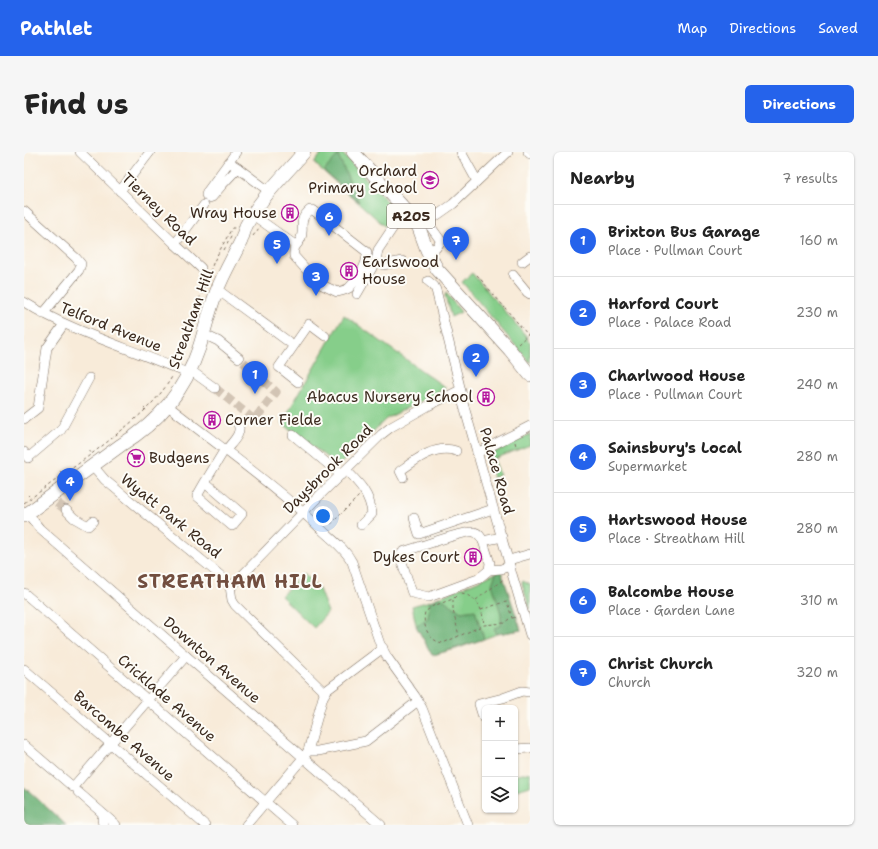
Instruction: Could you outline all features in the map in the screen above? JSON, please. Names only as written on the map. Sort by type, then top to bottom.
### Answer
[{"type":"highway","name":"Streatham Hill","points":[[25,512],[54,500],[93,466],[144,430],[168,406],[177,394],[189,372],[203,334],[210,288],[225,272],[244,235],[246,228],[257,220],[259,204],[304,152]]},
{"type":"highway","name":"A205","points":[[356,153],[413,218],[423,225],[427,250],[437,269],[510,350],[530,375]]},
{"type":"street","name":"Tierney Road","points":[[80,152],[175,244],[206,271]]},
{"type":"street","points":[[120,191],[150,152]]},
{"type":"street","points":[[236,152],[206,195],[209,198],[212,197],[222,184],[238,168]]},
{"type":"street","points":[[461,152],[477,181]]},
{"type":"street","points":[[423,225],[453,204],[508,152]]},
{"type":"street","points":[[229,162],[270,192]]},
{"type":"street","points":[[175,244],[204,205]]},
{"type":"street","points":[[310,210],[313,210],[367,252],[368,257],[363,270],[348,289],[337,292],[318,283],[294,256],[295,245],[301,238],[301,225],[303,218],[310,210]]},
{"type":"street","points":[[357,294],[376,261],[378,250],[402,214],[407,210]]},
{"type":"street","points":[[24,211],[76,258],[80,264],[79,270],[43,314]]},
{"type":"street","points":[[257,220],[295,245]]},
{"type":"street","points":[[522,262],[530,256]]},
{"type":"street","points":[[376,261],[383,265],[402,261]]},
{"type":"street","points":[[513,275],[530,294]]},
{"type":"street","name":"Palace Road","points":[[428,281],[437,289],[477,453],[530,635]]},
{"type":"street","points":[[210,288],[222,293],[294,345]]},
{"type":"street","name":"Telford Avenue","points":[[24,302],[43,314],[64,324],[189,372],[215,388]]},
{"type":"street","points":[[24,418],[38,408],[47,348],[64,324]]},
{"type":"street","points":[[298,382],[279,367],[308,324],[325,336]]},
{"type":"street","points":[[203,334],[218,341],[239,358]]},
{"type":"street","points":[[24,452],[28,458],[58,434],[89,378]]},
{"type":"street","name":"Daysbrook Road","points":[[230,586],[232,586],[343,472],[391,427],[428,406],[462,396]]},
{"type":"street","points":[[168,406],[226,449],[303,513],[350,558],[383,648],[418,702],[468,825]]},
{"type":"street","points":[[205,482],[242,514],[232,526],[197,496],[205,482],[226,449],[240,432],[240,427],[237,422]]},
{"type":"street","points":[[477,453],[530,426]]},
{"type":"street","points":[[294,435],[343,472],[357,480],[364,490],[371,506],[372,514],[361,525]]},
{"type":"street","points":[[403,477],[400,471],[423,455],[447,448],[456,450]]},
{"type":"street","name":"Wyatt Park Road","points":[[93,466],[105,480],[222,576],[230,586],[232,600],[235,605],[325,693]]},
{"type":"street","points":[[414,518],[419,534],[493,509]]},
{"type":"street","points":[[66,510],[84,525],[88,526],[93,520]]},
{"type":"street","name":"Downton Avenue","points":[[25,512],[40,529],[186,656],[306,755],[381,825]]},
{"type":"street","points":[[489,570],[490,563],[483,541],[475,532],[463,532],[405,551],[400,556],[412,593],[429,597],[478,579],[489,570],[510,570],[530,554]]},
{"type":"street","points":[[483,541],[502,536]]},
{"type":"street","name":"Cricklade Avenue","points":[[24,593],[292,825]]},
{"type":"street","points":[[246,825],[306,755],[325,693],[383,648]]},
{"type":"street","points":[[75,789],[110,743],[186,656]]},
{"type":"street","name":"Barcombe Avenue","points":[[24,669],[205,825]]},
{"type":"street","points":[[482,714],[479,704],[503,698],[522,691],[530,693]]},
{"type":"street","points":[[306,755],[366,741],[418,702]]},
{"type":"street","points":[[24,745],[116,825]]},
{"type":"street","points":[[518,749],[530,748]]},
{"type":"street","points":[[103,825],[102,819],[104,815]]},
{"type":"path","points":[[251,239],[257,220]]},
{"type":"path","name":"Streatham Hill","points":[[197,305],[206,271],[232,228],[237,229]]},
{"type":"path","points":[[224,250],[235,230]]},
{"type":"path","points":[[477,275],[528,335]]},
{"type":"path","name":"Streatham Hill","points":[[25,512],[94,452],[135,420],[153,402],[172,378],[184,350],[193,318]]},
{"type":"path","points":[[510,350],[530,334]]},
{"type":"path","points":[[331,524],[364,490]]},
{"type":"path","points":[[476,600],[510,570]]},
{"type":"path","points":[[460,593],[478,602],[484,625]]},
{"type":"path","points":[[456,595],[453,599],[433,606],[425,612],[424,618],[430,636],[437,642],[443,643],[484,625],[504,623],[519,616]]},
{"type":"path","points":[[453,599],[453,610],[459,636]]},
{"type":"path","points":[[481,610],[507,602],[513,619]]},
{"type":"green space","points":[[323,152],[341,152],[400,215],[388,229],[314,163]]},
{"type":"green space","points":[[338,155],[359,202],[324,171]]},
{"type":"green space","points":[[472,273],[527,337],[526,338],[530,342],[530,363],[462,282]]},
{"type":"green space","points":[[446,293],[461,312],[451,317],[445,296]]},
{"type":"green space","points":[[344,315],[446,388],[386,419],[338,466],[282,423]]},
{"type":"green space","points":[[530,434],[530,445],[494,459],[500,475],[493,478],[487,456]]},
{"type":"green space","points":[[501,571],[521,630],[497,634],[456,649],[432,655],[416,625],[412,606],[430,601]]},
{"type":"green space","points":[[501,571],[521,630],[497,634],[494,628],[501,625],[501,614],[492,584],[496,573]]},
{"type":"green space","points":[[303,573],[319,589],[328,612],[314,628],[281,596]]},
{"type":"green space","points":[[523,581],[530,585],[530,610],[522,583]]},
{"type":"green space","points":[[440,597],[461,612],[475,610],[484,639],[432,655],[416,626],[428,618],[430,601]]},
{"type":"green space","points":[[530,772],[530,786],[518,790],[518,775]]},
{"type":"green space","points":[[24,787],[66,825],[29,825],[24,821]]},
{"type":"tunnel","points":[[215,388],[254,420],[276,392],[239,358]]},
{"type":"tunnel","points":[[57,503],[66,510]]},
{"type":"place","name":"Orchard Primary School","points":[[430,180]]},
{"type":"place","name":"Wray House","points":[[290,213]]},
{"type":"place","name":"Balcombe House","points":[[329,236]]},
{"type":"place","name":"Christ Church","points":[[456,260]]},
{"type":"place","name":"Hartswood House","points":[[277,264]]},
{"type":"place","name":"Earlswood House","points":[[349,271]]},
{"type":"place","name":"Charlwood House","points":[[316,296]]},
{"type":"place","name":"Harford Court","points":[[476,377]]},
{"type":"place","name":"Brixton Bus Garage","points":[[255,394]]},
{"type":"place","name":"Abacus Nursery School","points":[[486,397]]},
{"type":"place","name":"Corner Fielde","points":[[212,420]]},
{"type":"place","name":"Budgens","points":[[136,458]]},
{"type":"place","name":"Sainsbury's Local","points":[[70,501]]},
{"type":"place","name":"Dykes Court","points":[[473,557]]},
{"type":"district","name":"STREATHAM HILL","points":[[230,581]]}]
